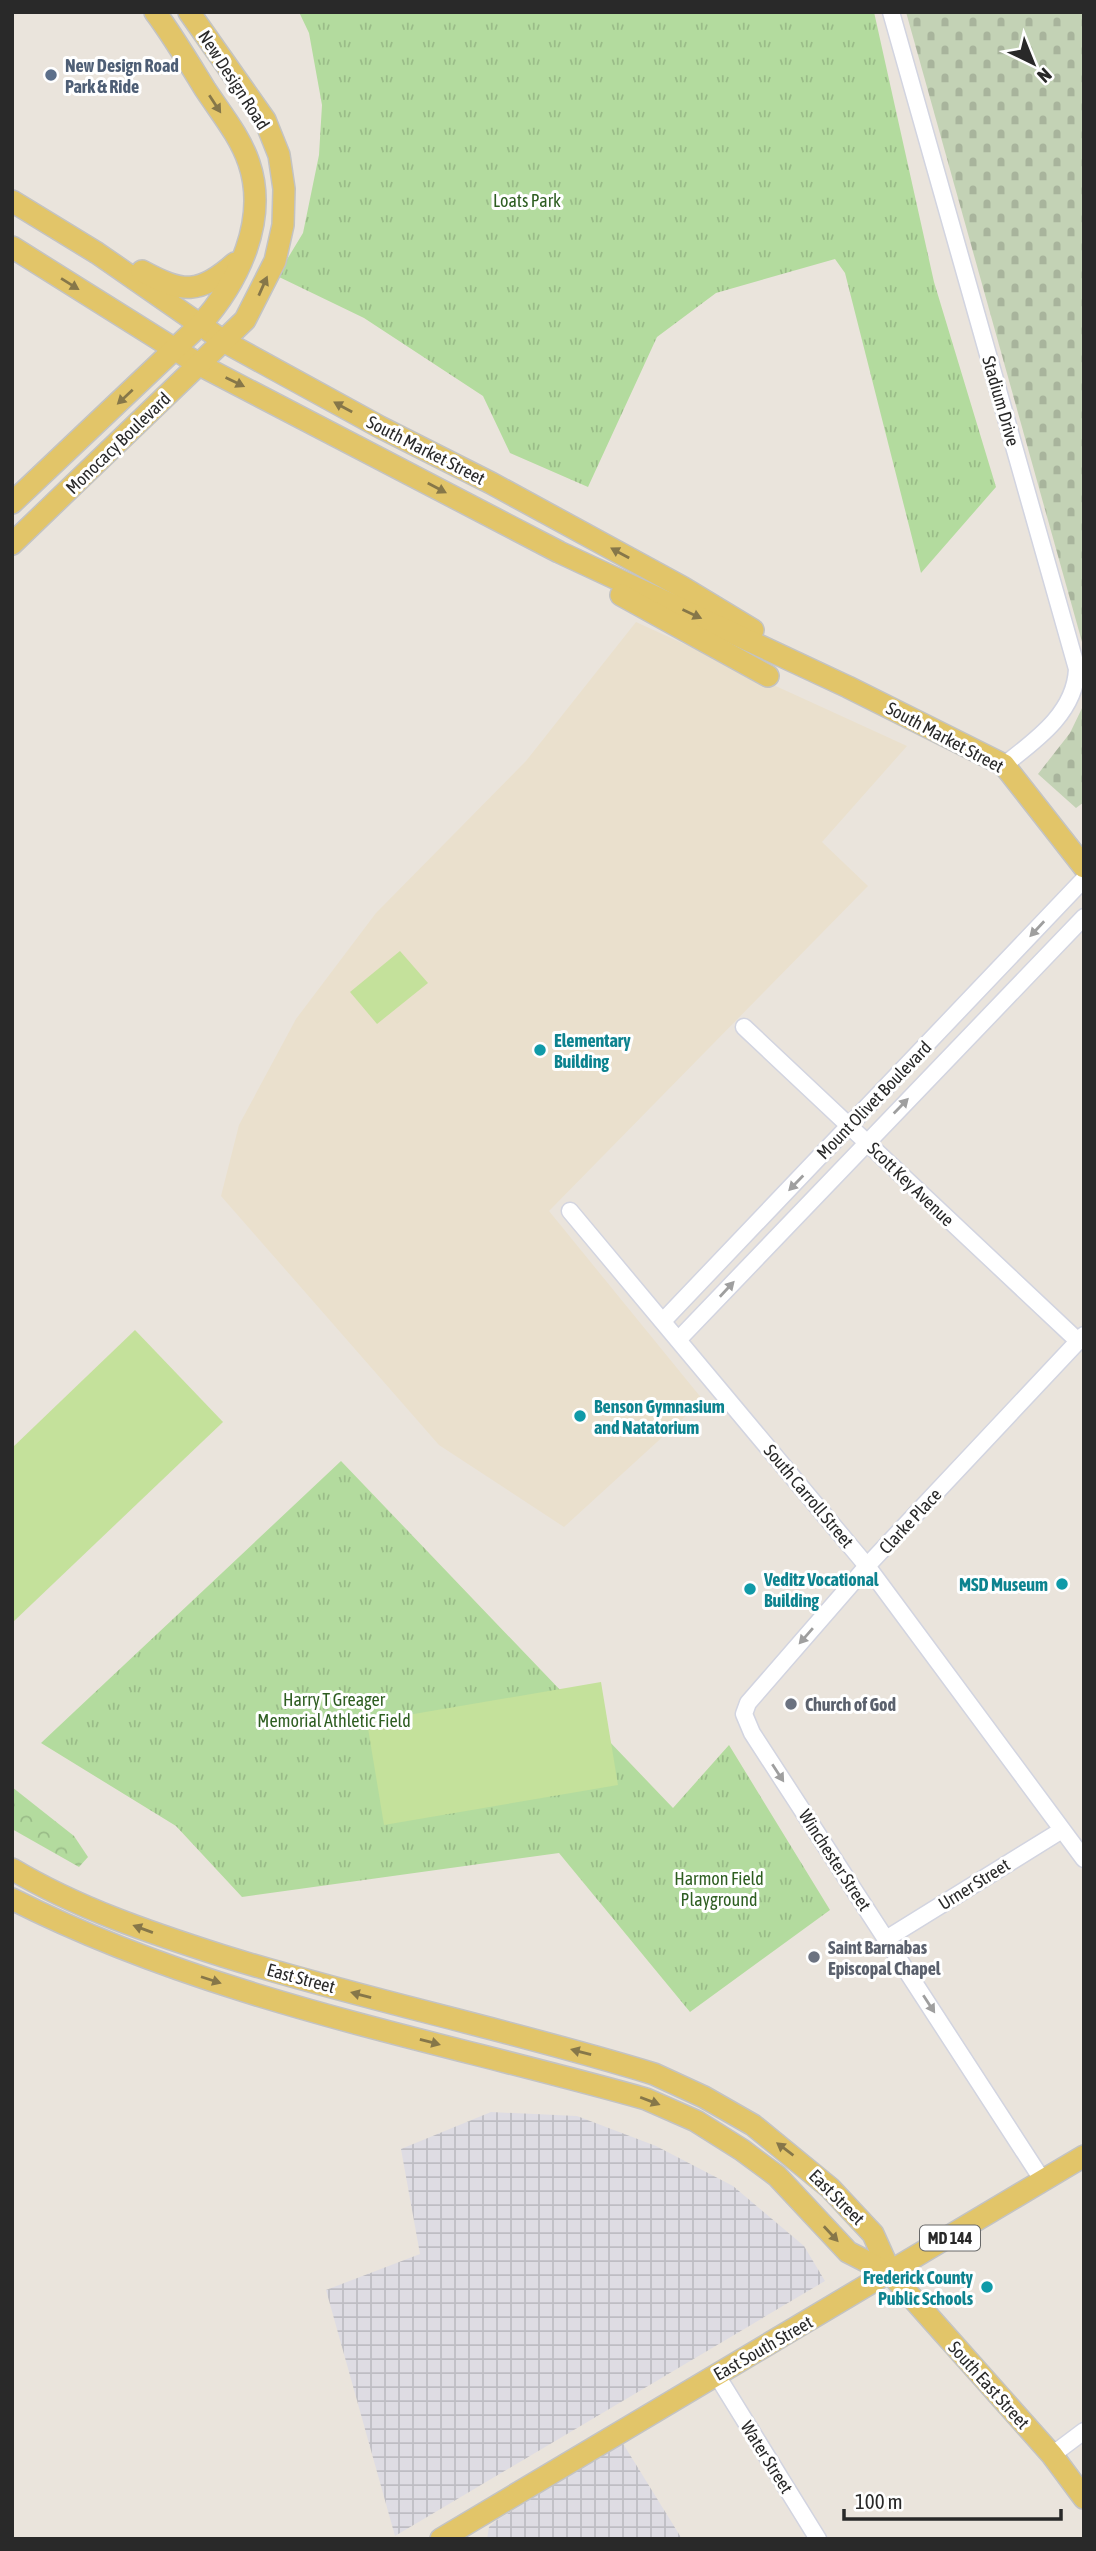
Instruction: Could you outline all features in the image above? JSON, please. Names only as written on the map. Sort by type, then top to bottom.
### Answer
[{"type":"main road","name":"New Design Road","points":[[155,12],[235,134],[248,160],[255,186],[255,217],[244,255],[214,309],[200,325]]},
{"type":"main road","name":"New Design Road","points":[[189,12],[265,120],[279,155],[284,189],[283,225],[275,261],[245,320],[225,342]]},
{"type":"main road","name":"South Market Street","points":[[12,201],[97,253],[225,342],[682,587],[848,687]]},
{"type":"main road","name":"South Market Street","points":[[12,247],[200,365],[559,552],[848,687],[1004,765],[1084,867]]},
{"type":"main road","points":[[97,253],[172,287],[193,288],[208,284],[244,255]]},
{"type":"main road","name":"Monocacy Boulevard","points":[[12,503],[200,325]]},
{"type":"main road","name":"Monocacy Boulevard","points":[[12,544],[225,342]]},
{"type":"main road","points":[[559,552],[616,593],[768,676]]},
{"type":"main road","name":"East Street","points":[[12,1869],[120,1920],[174,1940],[340,1989],[594,2055],[679,2085],[753,2125],[792,2154],[873,2234],[891,2274]]},
{"type":"main road","name":"East Street","points":[[12,1899],[107,1943],[252,1993],[646,2099],[696,2121],[742,2150],[777,2176],[848,2252],[891,2274]]},
{"type":"main road","name":"East South Street","points":[[456,2535],[716,2374],[891,2274],[1084,2156]]},
{"type":"main road","name":"South East Street","points":[[891,2274],[1052,2455],[1084,2498]]},
{"type":"street","name":"Stadium Drive","points":[[891,12],[1075,656],[1074,688],[1063,710],[1028,748],[1004,765]]},
{"type":"street","name":"Mount Olivet Boulevard","points":[[664,1320],[1084,879]]},
{"type":"street","name":"Mount Olivet Boulevard","points":[[680,1338],[1084,917]]},
{"type":"street","name":"Scott Key Avenue","points":[[744,1027],[1081,1338]]},
{"type":"street","name":"South Carroll Street","points":[[570,1211],[680,1338],[867,1566],[1084,1859]]},
{"type":"street","name":"Clarke Place","points":[[744,1714],[748,1703],[867,1566],[1081,1338]]},
{"type":"street","name":"Winchester Street","points":[[744,1714],[752,1733],[1043,2181]]},
{"type":"street","name":"Urner Street","points":[[887,1939],[1062,1830]]},
{"type":"street","name":"Water Street","points":[[716,2374],[817,2539]]},
{"type":"street","points":[[1052,2455],[1084,2431]]},
{"type":"shaded area","points":[[636,622],[907,746],[822,842],[868,886],[549,1211],[703,1400],[564,1527],[439,1445],[221,1196],[239,1125],[296,1019],[376,913],[526,761]]},
{"type":"shaded area","points":[[491,2112],[577,2116],[656,2146],[733,2186],[804,2246],[825,2281],[395,2536],[326,2290],[420,2254],[401,2149]]},
{"type":"shaded area","points":[[622,2442],[682,2539],[487,2539],[489,2527],[497,2520]]},
{"type":"green space","name":"Loats Park","points":[[299,12],[874,12],[934,282],[996,487],[921,573],[845,273],[835,259],[716,293],[657,337],[588,487],[510,453],[483,396],[364,318],[277,276],[303,233],[319,155],[322,105],[309,33]]},
{"type":"green space","points":[[906,12],[1084,12],[1084,649]]},
{"type":"green space","points":[[1084,704],[1084,802],[1076,808],[1038,774],[1070,733]]},
{"type":"green space","points":[[400,951],[428,983],[377,1024],[350,992]]},
{"type":"green space","points":[[135,1330],[223,1422],[12,1623],[12,1448]]},
{"type":"green space","name":"Harry T Greager Memorial Athletic Field","points":[[341,1461],[673,1808],[729,1745],[830,1910],[690,2012],[559,1853],[242,1897],[176,1826],[41,1743]]},
{"type":"green space","points":[[601,1682],[618,1785],[384,1825],[367,1722]]},
{"type":"green space","points":[[12,1787],[74,1836],[88,1857],[79,1867],[12,1829]]},
{"type":"place","name":"New Design Road Park & Ride","points":[[51,75]]},
{"type":"place","name":"Elementary Building","points":[[540,1050]]},
{"type":"place","name":"Benson Gymnasium and Natatorium","points":[[580,1416]]},
{"type":"place","name":"MSD Museum","points":[[1062,1584]]},
{"type":"place","name":"Veditz Vocational Building","points":[[750,1589]]},
{"type":"place","name":"Church of God","points":[[791,1704]]},
{"type":"place","name":"Saint Barnabas Episcopal Chapel","points":[[814,1957]]},
{"type":"place","name":"Frederick County Public Schools","points":[[987,2287]]},
{"type":"park label","name":"Harmon Field Playground","points":[[719,1888]]}]
